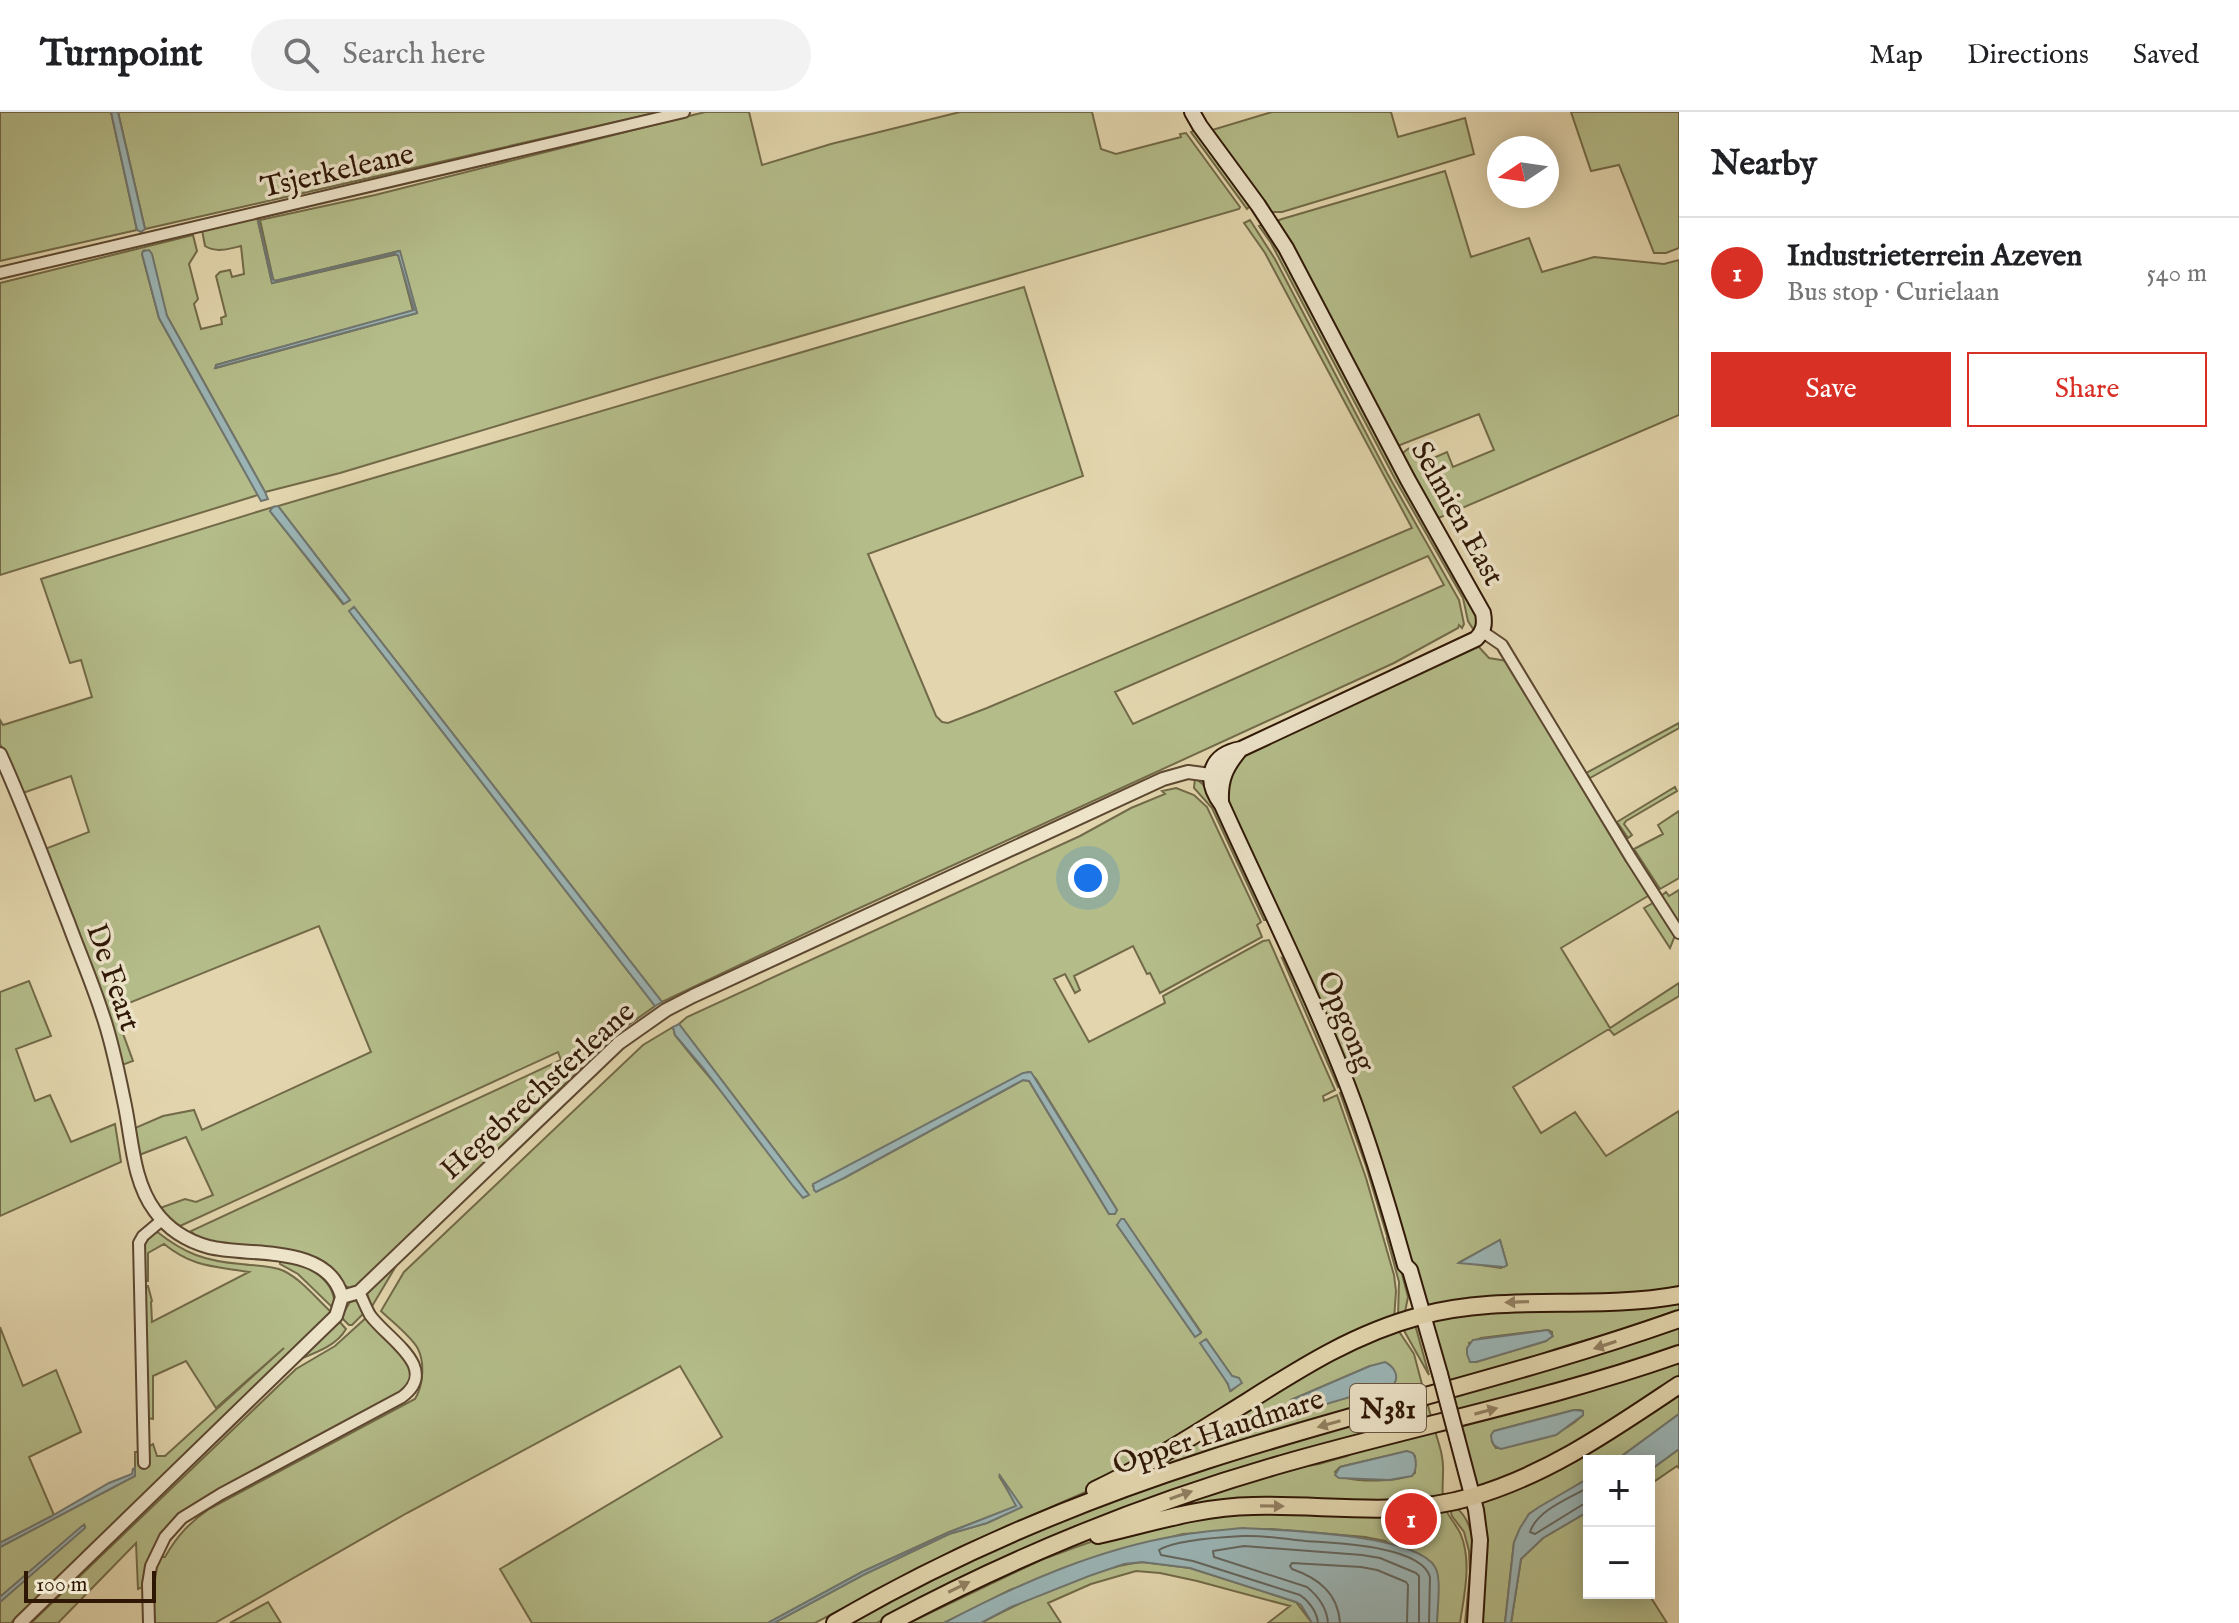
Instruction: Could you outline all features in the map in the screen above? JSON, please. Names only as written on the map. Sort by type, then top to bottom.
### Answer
[{"type":"highway","name":"N381","points":[[1095,1496],[1307,1363],[1357,1338],[1420,1316],[1490,1304],[1625,1301],[1679,1295]]},
{"type":"highway","name":"Opper Haudmare","points":[[835,1623],[950,1563],[1095,1496],[1206,1460],[1584,1352],[1679,1319]]},
{"type":"highway","name":"Opper Haudmare","points":[[1111,1527],[1184,1494],[1283,1464],[1590,1384],[1679,1354]]},
{"type":"highway","points":[[890,1623],[1053,1544],[1111,1527],[1214,1508],[1252,1506],[1395,1510],[1469,1498],[1569,1457],[1679,1385]]},
{"type":"main road","name":"Selmien East","points":[[1192,112],[1286,248],[1408,480],[1483,613],[1483,632]]},
{"type":"main road","points":[[1217,776],[1216,762],[1222,757],[1464,645],[1483,632]]},
{"type":"main road","name":"Opgong","points":[[1217,776],[1212,791],[1222,805],[1342,1071],[1371,1150],[1405,1265],[1410,1270],[1480,1540],[1475,1619]]},
{"type":"street","name":"Tsjerkeleane","points":[[0,273],[684,112]]},
{"type":"street","name":"Selmien East","points":[[1483,632],[1502,645],[1679,933]]},
{"type":"street","name":"De Feart","points":[[0,754],[103,1014],[124,1099],[138,1177],[146,1199],[162,1220],[181,1235],[206,1246],[293,1256],[310,1262],[332,1279],[342,1297]]},
{"type":"street","name":"Hegebrechsterleane","points":[[342,1297],[359,1292],[599,1062],[666,1010],[1163,779],[1188,772],[1217,776]]},
{"type":"street","points":[[144,1463],[139,1243],[162,1220]]},
{"type":"street","points":[[149,1623],[151,1566],[165,1537],[182,1518],[402,1397],[412,1386],[416,1374],[412,1360],[371,1316],[359,1292]]},
{"type":"street","points":[[20,1623],[336,1316],[342,1297]]},
{"type":"green space","points":[[0,112],[111,112],[137,230],[0,261]]},
{"type":"green space","points":[[118,112],[659,112],[145,229]]},
{"type":"green space","points":[[705,112],[749,112],[762,165],[831,144],[960,112],[1092,112],[1101,149],[1116,154],[1186,133],[1240,207],[340,473],[265,492],[167,316],[144,251],[142,254],[159,318],[258,495],[0,575],[0,283],[193,235],[197,251],[189,264],[198,299],[194,304],[201,329],[222,324],[221,318],[226,316],[216,276],[230,270],[232,277],[244,274],[241,246],[223,250],[209,248],[205,246],[202,230],[257,217],[272,283],[398,254],[413,311],[216,365],[216,368],[417,313],[399,251],[275,281],[260,220],[375,195]]},
{"type":"green space","points":[[1272,112],[1391,112],[1398,137],[1465,118],[1474,154],[1282,212],[1269,212],[1212,130]]},
{"type":"green space","points":[[1571,112],[1679,112],[1679,248],[1654,253],[1619,165],[1591,171]]},
{"type":"green space","points":[[1195,130],[1252,204],[1247,209],[1191,132]]},
{"type":"green space","points":[[1445,171],[1471,257],[1529,238],[1542,272],[1594,257],[1664,264],[1679,260],[1679,415],[1434,520],[1401,456],[1413,447],[1423,448],[1429,460],[1447,452],[1453,467],[1494,450],[1479,414],[1395,447],[1278,224],[1282,219]]},
{"type":"green space","points":[[1250,220],[1275,259],[1387,473],[1459,600],[1464,624],[1462,628],[1459,625],[1394,663],[662,1002],[354,607],[350,611],[352,615],[655,1006],[593,1057],[351,1289],[328,1270],[214,1244],[197,1238],[191,1231],[561,1060],[558,1052],[180,1226],[166,1217],[160,1208],[185,1199],[196,1202],[213,1195],[186,1137],[139,1155],[135,1128],[163,1116],[194,1110],[202,1130],[371,1052],[319,926],[114,1009],[133,1061],[122,1065],[45,849],[89,832],[71,776],[23,793],[0,744],[0,720],[3,725],[92,697],[81,660],[70,663],[41,579],[273,507],[270,511],[343,604],[350,600],[278,506],[1024,287],[1083,476],[868,554],[936,716],[948,723],[1412,528],[1265,253],[1244,223]],"holes":[[[1428,556],[1444,585],[1133,724],[1115,692]]]},
{"type":"green space","points":[[1266,223],[1479,619],[1475,632],[1468,621],[1463,598],[1395,479],[1271,243],[1259,226]]},
{"type":"green space","points":[[1477,645],[1489,658],[1507,661],[1648,892],[1648,896],[1561,948],[1610,1028],[1679,983],[1679,996],[1614,1035],[1609,1029],[1513,1087],[1541,1133],[1575,1112],[1606,1156],[1679,1111],[1679,1292],[1430,1306],[1421,1296],[1407,1246],[1233,821],[1227,795],[1228,779],[1242,756]],"holes":[[[1500,1240],[1507,1265],[1501,1268],[1460,1262]]]},
{"type":"green space","points":[[1679,723],[1679,728],[1590,778],[1586,773]]},
{"type":"green space","points":[[1195,778],[1205,786],[1213,801],[1267,920],[1264,920],[1212,808],[1194,788]]},
{"type":"green space","points":[[1675,787],[1677,791],[1626,821],[1624,824],[1632,835],[1628,838],[1617,822]]},
{"type":"green space","points":[[1176,788],[1194,795],[1207,807],[1261,922],[1257,925],[1262,937],[1160,993],[1133,946],[1074,976],[1080,990],[1075,993],[1065,974],[1054,979],[1089,1042],[1165,1003],[1163,996],[1269,940],[1335,1090],[1323,1096],[1324,1101],[1337,1095],[1366,1178],[1394,1275],[1394,1320],[1341,1338],[1097,1487],[956,1549],[815,1623],[774,1623],[863,1575],[949,1534],[987,1523],[1021,1507],[999,1476],[1017,1506],[949,1532],[862,1572],[768,1623],[532,1623],[500,1569],[722,1437],[680,1366],[407,1513],[215,1623],[152,1623],[151,1586],[158,1557],[165,1557],[195,1519],[415,1399],[422,1374],[418,1349],[381,1311],[404,1272],[643,1045],[673,1027],[675,1035],[695,1060],[809,1195],[679,1024],[687,1017],[1080,836],[1131,808],[1165,794],[1162,791]],"holes":[[[1028,1072],[1036,1079],[1117,1210],[1109,1214],[1029,1081],[1023,1080],[844,1178],[812,1186]],[[1124,1220],[1201,1332],[1195,1336],[1117,1225]],[[1206,1339],[1232,1376],[1239,1378],[1241,1383],[1231,1391]]]},
{"type":"green space","points":[[1679,811],[1679,878],[1660,889],[1634,849],[1663,834],[1658,825]]},
{"type":"green space","points":[[1679,890],[1679,928],[1660,897],[1666,892],[1669,896]]},
{"type":"green space","points":[[1653,903],[1676,933],[1670,948],[1644,908]]},
{"type":"green space","points":[[1282,958],[1288,960],[1315,1019],[1340,1085],[1338,1087]]},
{"type":"green space","points":[[29,981],[51,1036],[16,1049],[35,1101],[50,1095],[71,1142],[115,1124],[121,1162],[0,1216],[0,992]]},
{"type":"green space","points":[[1340,1093],[1345,1094],[1392,1235],[1387,1236]]},
{"type":"green space","points":[[156,1231],[186,1251],[206,1258],[284,1271],[309,1290],[331,1315],[11,1623],[0,1623],[0,1602],[84,1525],[0,1597],[0,1547],[135,1476],[135,1452],[153,1444],[157,1456],[165,1456],[284,1348],[216,1408],[186,1361],[153,1376],[153,1419],[148,1418],[143,1288],[148,1286],[152,1322],[249,1272],[195,1262],[164,1244],[148,1253],[148,1281],[144,1281],[144,1248]]},
{"type":"green space","points":[[1390,1237],[1408,1297],[1405,1312],[1398,1317],[1399,1282],[1387,1238]]},
{"type":"green space","points":[[280,1261],[300,1265],[318,1274],[331,1290],[334,1309],[298,1274],[280,1264]]},
{"type":"green space","points":[[396,1266],[371,1308],[367,1293]]},
{"type":"green space","points":[[1679,1298],[1679,1313],[1449,1385],[1430,1324],[1432,1317]],"holes":[[[1552,1332],[1546,1341],[1476,1362],[1469,1343],[1481,1338]]]},
{"type":"green space","points":[[357,1300],[363,1314],[349,1325],[341,1317],[350,1302]]},
{"type":"green space","points":[[367,1317],[404,1355],[413,1375],[407,1389],[169,1525],[145,1586],[138,1589],[136,1543],[58,1623],[31,1623],[296,1369],[335,1346]]},
{"type":"green space","points":[[338,1320],[346,1329],[336,1341],[295,1361]]},
{"type":"green space","points":[[1414,1325],[1416,1328],[1429,1375],[1402,1327]]},
{"type":"green space","points":[[1679,1325],[1679,1348],[1456,1414],[1451,1395]]},
{"type":"green space","points":[[0,1327],[23,1386],[56,1370],[81,1432],[29,1457],[54,1515],[0,1543]]},
{"type":"green space","points":[[1396,1327],[1414,1354],[1424,1392],[1115,1487],[1309,1365]],"holes":[[[1370,1366],[1389,1386],[1291,1413],[1291,1400]]]},
{"type":"green space","points":[[1679,1359],[1679,1381],[1567,1454],[1477,1489],[1460,1425]],"holes":[[[1581,1410],[1583,1415],[1553,1434],[1496,1448],[1492,1442],[1494,1431]]]},
{"type":"green space","points":[[1679,1389],[1679,1414],[1623,1455],[1583,1455],[1583,1482],[1529,1514],[1514,1542],[1505,1623],[1479,1623],[1483,1500]]},
{"type":"green space","points":[[1427,1402],[1432,1420],[1284,1458],[877,1623],[848,1623],[975,1556],[1048,1524],[1193,1470]]},
{"type":"green space","points":[[1435,1431],[1443,1462],[1443,1499],[1412,1505],[1252,1503],[1113,1529],[1193,1497],[1278,1471],[1347,1456],[1364,1448]],"holes":[[[1407,1451],[1415,1456],[1415,1473],[1401,1478],[1363,1480],[1345,1478],[1335,1472],[1340,1467]]]},
{"type":"green space","points":[[1679,1449],[1679,1468],[1677,1466],[1655,1481],[1655,1467]]},
{"type":"green space","points":[[1455,1507],[1464,1517],[1473,1545],[1473,1579],[1465,1623],[1469,1551],[1464,1532],[1452,1516],[1450,1509]]},
{"type":"green space","points":[[1445,1508],[1461,1535],[1466,1556],[1460,1623],[1437,1623],[1438,1576],[1385,1541],[1271,1529],[1183,1534],[1105,1554],[1010,1590],[944,1623],[909,1623],[1041,1560],[1076,1547],[1114,1534],[1215,1511],[1408,1517]]},
{"type":"green space","points":[[1583,1515],[1583,1599],[1652,1599],[1667,1623],[1511,1623],[1521,1559],[1543,1538]]},
{"type":"green space","points":[[1142,1562],[1190,1568],[1296,1602],[1312,1623],[1268,1623],[1290,1606],[1197,1581],[1136,1571],[1091,1584],[1048,1603],[1061,1623],[981,1623],[1081,1577]]},
{"type":"green space","points":[[268,1602],[281,1623],[230,1623]]},
{"type":"water","points":[[111,112],[118,112],[145,229],[141,232],[137,230]]},
{"type":"water","points":[[258,220],[275,281],[400,251],[417,313],[215,368],[216,365],[414,310],[398,255],[395,254],[272,283]]},
{"type":"water","points":[[149,250],[167,316],[268,499],[261,501],[159,318],[142,254]]},
{"type":"water","points":[[278,506],[350,600],[344,604],[270,511]]},
{"type":"water","points":[[354,607],[662,1002],[655,1006],[352,615],[349,611]]},
{"type":"water","points":[[679,1024],[809,1195],[803,1198],[675,1035],[673,1027]]},
{"type":"water","points":[[1031,1072],[1117,1210],[1115,1214],[1109,1214],[1029,1081],[1023,1080],[844,1178],[816,1192],[814,1190],[813,1184],[1023,1073]]},
{"type":"water","points":[[1124,1219],[1201,1333],[1195,1337],[1117,1225]]},
{"type":"water","points":[[1500,1240],[1507,1265],[1504,1267],[1459,1263]]},
{"type":"water","points":[[1548,1330],[1553,1336],[1546,1341],[1476,1362],[1470,1362],[1467,1354],[1473,1340]]},
{"type":"water","points":[[1206,1339],[1232,1376],[1242,1383],[1230,1391],[1200,1343]]},
{"type":"water","points":[[1385,1362],[1395,1371],[1394,1384],[1286,1413],[1285,1406],[1291,1400]]},
{"type":"water","points":[[1574,1410],[1583,1411],[1583,1415],[1556,1435],[1501,1449],[1492,1442],[1494,1431]]},
{"type":"water","points":[[1679,1414],[1679,1449],[1655,1467],[1655,1455],[1623,1455]]},
{"type":"water","points":[[1407,1451],[1413,1453],[1415,1458],[1416,1468],[1412,1476],[1389,1480],[1339,1478],[1335,1475],[1340,1467]]},
{"type":"water","points":[[133,1469],[135,1476],[0,1547],[0,1543],[109,1483],[132,1474]]},
{"type":"water","points":[[999,1474],[1022,1507],[987,1523],[949,1534],[863,1575],[774,1623],[768,1623],[862,1572],[950,1532],[1016,1506]]},
{"type":"water","points":[[1583,1481],[1583,1515],[1543,1538],[1521,1559],[1511,1623],[1505,1623],[1514,1542],[1529,1514]]},
{"type":"water","points":[[82,1526],[85,1528],[0,1602],[0,1597]]},
{"type":"water","points":[[1243,1528],[1346,1536],[1402,1547],[1423,1556],[1437,1572],[1437,1623],[1312,1623],[1296,1602],[1190,1568],[1142,1562],[1124,1564],[1089,1576],[1011,1607],[981,1623],[944,1623],[1030,1581],[1090,1558],[1151,1541],[1197,1532]]},
{"type":"place","name":"Industrieterrein Azeven","points":[[1411,1519]]}]
